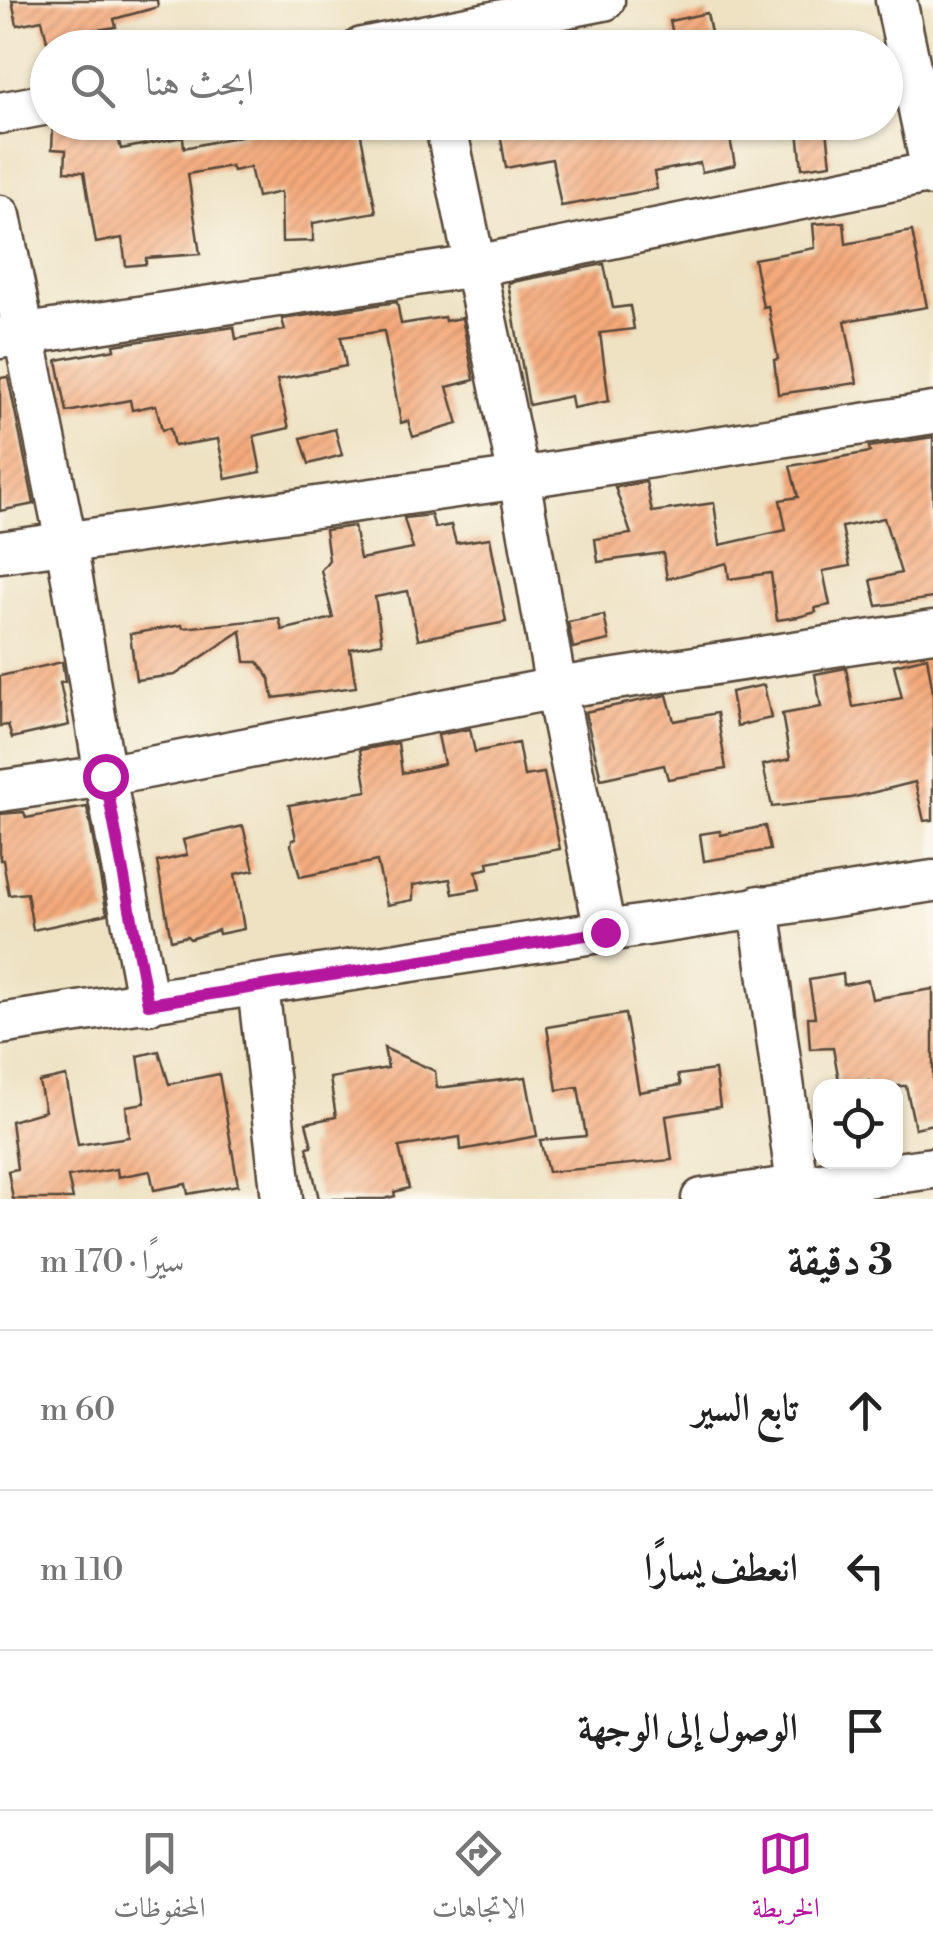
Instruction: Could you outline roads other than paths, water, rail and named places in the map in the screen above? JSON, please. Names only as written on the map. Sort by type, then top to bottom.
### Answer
[{"type":"street","points":[[426,28],[604,0]]},
{"type":"street","points":[[896,0],[902,30]]},
{"type":"street","points":[[12,337],[475,266],[933,173],[903,33]]},
{"type":"street","points":[[0,113],[30,107]]},
{"type":"street","points":[[449,140],[519,478],[605,932]]},
{"type":"street","points":[[0,216],[12,337],[66,542],[148,1004]]},
{"type":"street","points":[[0,552],[519,478],[933,413]]},
{"type":"street","points":[[0,791],[105,776],[556,688],[933,631]]},
{"type":"street","points":[[0,1024],[933,881]]},
{"type":"street","points":[[759,906],[798,1192]]},
{"type":"street","points":[[258,986],[282,1199]]},
{"type":"street","points":[[702,1199],[798,1192],[933,1168]]}]
